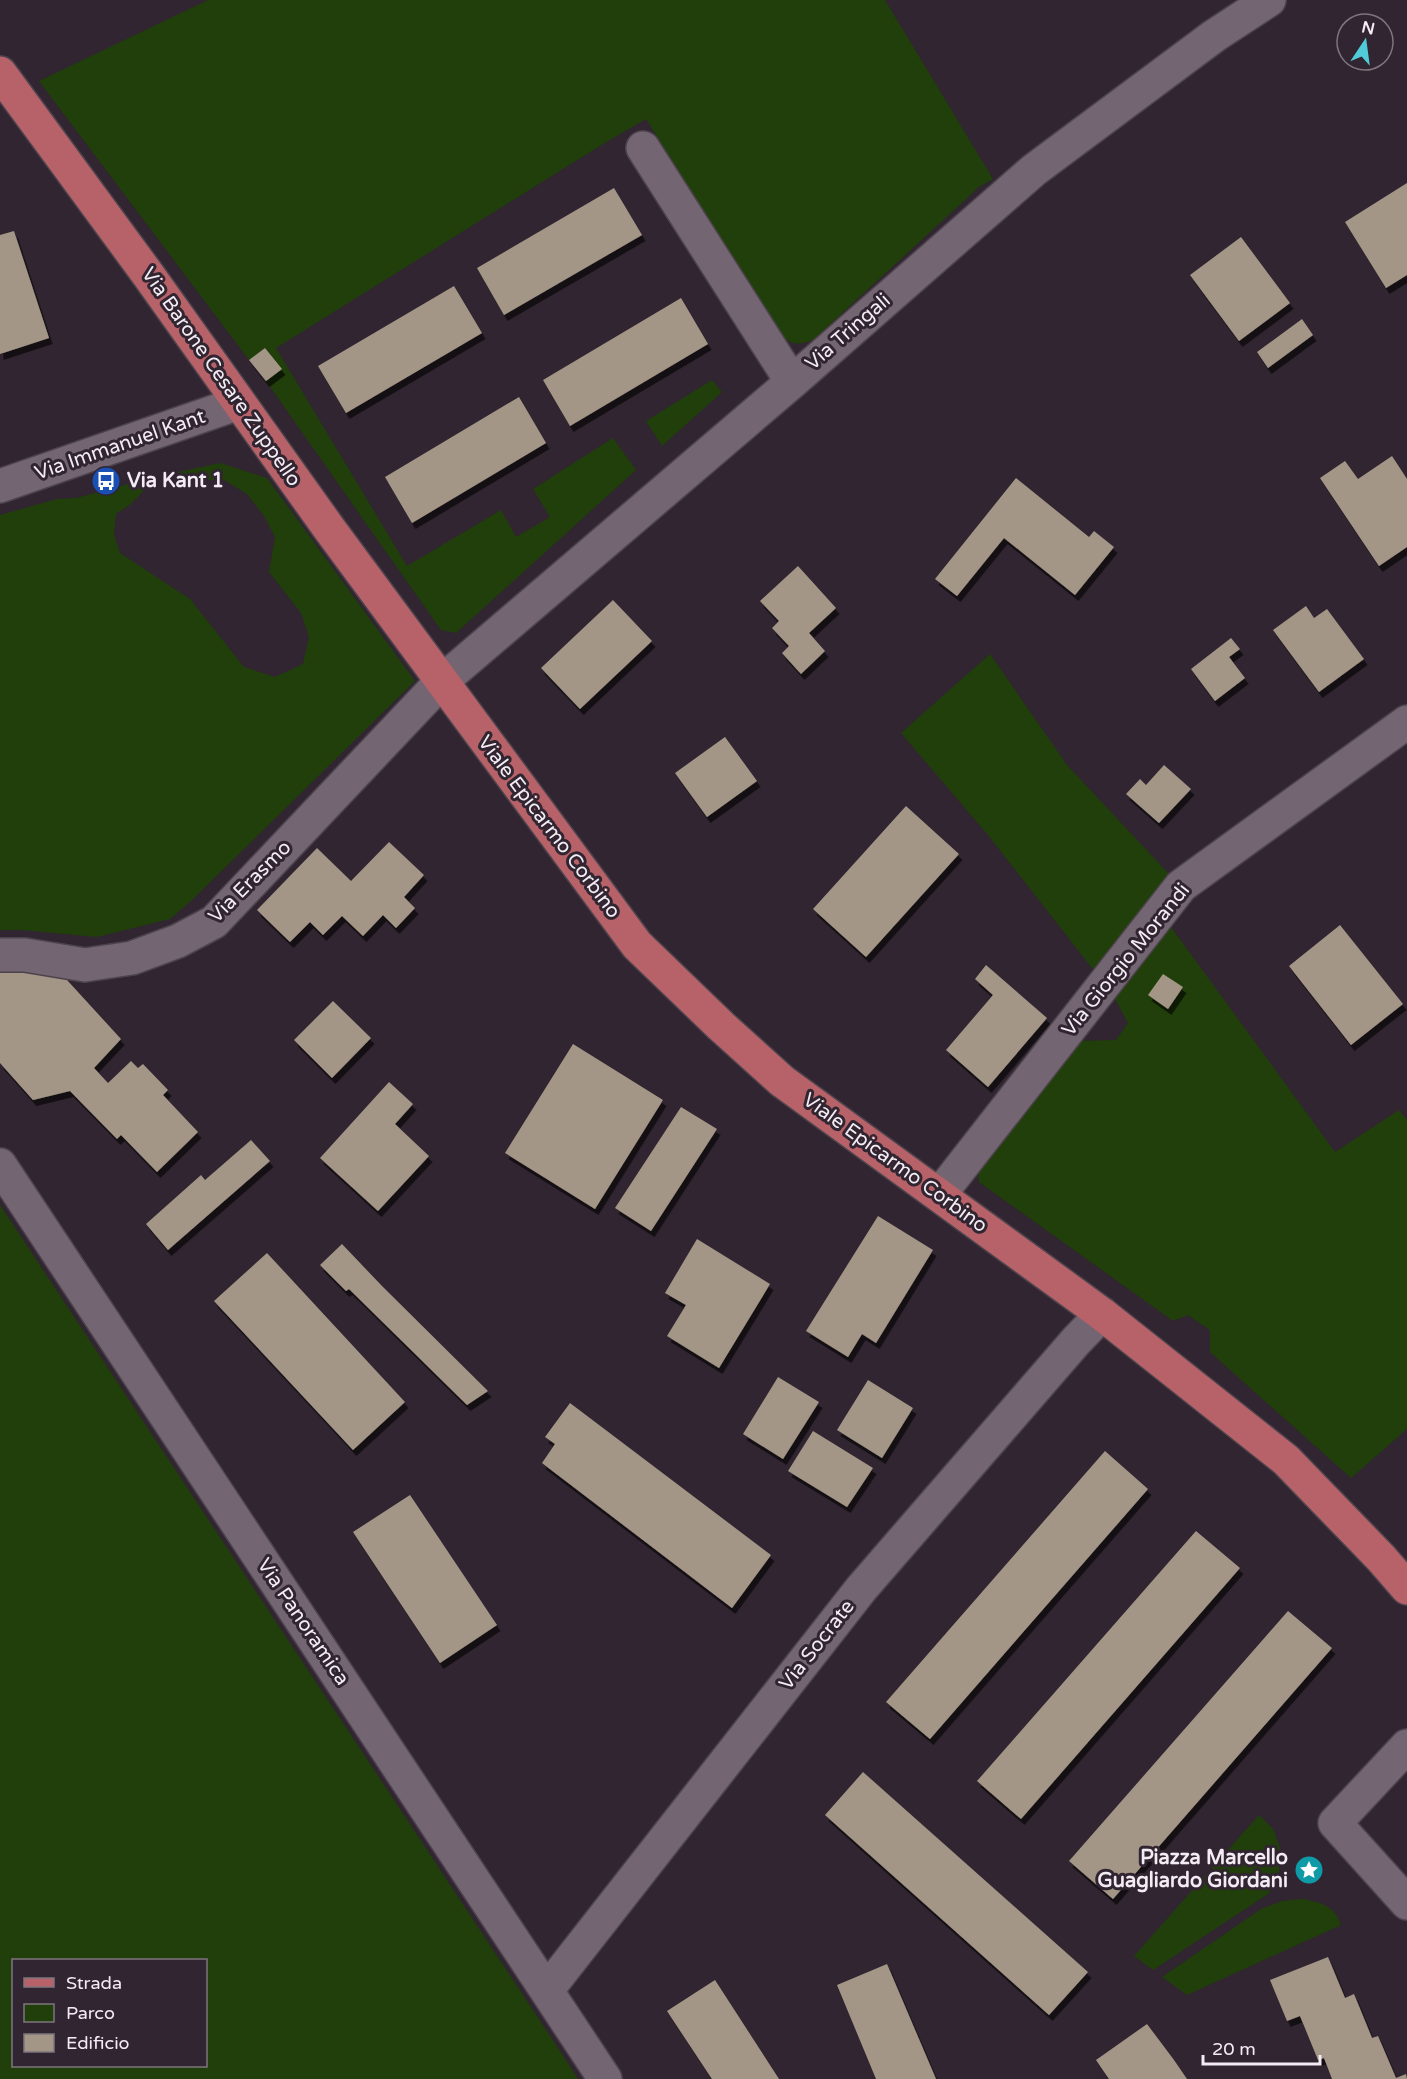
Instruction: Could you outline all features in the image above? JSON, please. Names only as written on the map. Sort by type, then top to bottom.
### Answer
[{"type":"main road","name":"Via Barone Cesare Zuppello","points":[[0,73],[441,682]]},
{"type":"main road","name":"Viale Epicarmo Corbino","points":[[441,682],[637,945],[721,1026],[782,1081],[1102,1314],[1286,1460],[1407,1588]]},
{"type":"street","name":"Via Tringali","points":[[441,682],[792,382],[1034,170],[1214,36],[1269,0]]},
{"type":"street","points":[[642,148],[792,382]]},
{"type":"street","name":"Via Immanuel Kant","points":[[0,486],[239,403]]},
{"type":"street","name":"Via Erasmo","points":[[0,955],[25,955],[85,965],[132,958],[178,941],[214,922],[441,682]]},
{"type":"street","name":"Via Giorgio Morandi","points":[[940,1194],[1181,886],[1407,722]]},
{"type":"street","name":"Via Panoramica","points":[[0,1165],[605,2079]]},
{"type":"street","name":"Via Socrate","points":[[547,1990],[861,1589],[1102,1314]]},
{"type":"street","points":[[1407,1746],[1335,1823],[1407,1903]]},
{"type":"green space","points":[[208,0],[885,0],[993,179],[979,187],[813,340],[796,343],[781,335],[646,119],[276,348],[407,566],[501,510],[516,537],[550,517],[533,489],[613,438],[636,470],[456,633],[441,630],[266,381],[281,369],[265,348],[249,360],[39,81]]},
{"type":"green space","points":[[712,380],[722,392],[662,446],[646,421]]},
{"type":"green space","points":[[220,463],[267,478],[415,681],[170,919],[97,937],[0,930],[0,515],[57,499],[76,498],[147,479],[151,483],[131,504],[116,514],[114,535],[120,553],[190,599],[244,667],[275,677],[303,664],[309,637],[301,613],[269,572],[275,537],[264,516],[247,494],[224,480],[177,480],[178,472]]},
{"type":"green space","points":[[990,654],[1067,765],[1169,874],[1095,972],[988,835],[901,733]]},
{"type":"green space","points":[[1171,927],[1335,1152],[1399,1110],[1407,1120],[1407,1429],[1351,1478],[1210,1352],[1210,1330],[1188,1315],[1173,1321],[979,1182],[978,1173],[1076,1041],[1116,1040],[1128,1023],[1114,997]]},
{"type":"green space","points":[[0,1205],[568,2063],[578,2079],[0,2079]]},
{"type":"green space","points":[[1259,1815],[1273,1829],[1280,1847],[1279,1877],[1268,1894],[1153,1970],[1134,1956]]},
{"type":"green space","points":[[1302,1899],[1331,1909],[1341,1925],[1187,1995],[1162,1977],[1261,1909],[1282,1901]]},
{"type":"building","points":[[1407,183],[1407,275],[1386,288],[1345,222]]},
{"type":"building","points":[[614,188],[642,235],[504,315],[477,268]]},
{"type":"building","points":[[14,231],[49,338],[0,354],[0,235]]},
{"type":"building","points":[[1241,237],[1290,303],[1239,341],[1190,275]]},
{"type":"building","points":[[454,286],[482,333],[346,413],[318,366]]},
{"type":"building","points":[[681,298],[708,344],[570,426],[543,380]]},
{"type":"building","points":[[1302,319],[1313,335],[1268,368],[1257,352]]},
{"type":"building","points":[[265,348],[282,369],[266,381],[249,360]]},
{"type":"building","points":[[519,397],[546,443],[412,523],[385,477]]},
{"type":"building","points":[[1392,456],[1407,479],[1407,547],[1379,566],[1320,478],[1345,461],[1358,479]]},
{"type":"building","points":[[1016,478],[1089,537],[1094,531],[1114,547],[1075,595],[1004,538],[957,596],[935,579]]},
{"type":"building","points":[[798,566],[836,608],[809,633],[825,651],[801,674],[782,653],[789,646],[772,628],[779,621],[760,601]]},
{"type":"building","points":[[613,600],[652,641],[580,709],[541,668]]},
{"type":"building","points":[[1306,606],[1314,618],[1327,609],[1364,659],[1319,692],[1273,630]]},
{"type":"building","points":[[1231,638],[1240,649],[1229,657],[1245,678],[1215,701],[1191,669]]},
{"type":"building","points":[[725,737],[757,781],[707,817],[675,773]]},
{"type":"building","points":[[1164,765],[1191,789],[1159,823],[1126,794],[1140,779],[1146,785]]},
{"type":"building","points":[[906,806],[959,854],[866,957],[813,909]]},
{"type":"building","points":[[389,842],[424,875],[404,897],[415,908],[396,928],[383,915],[363,936],[342,916],[323,935],[310,922],[290,942],[257,910],[317,848],[351,881]]},
{"type":"building","points":[[1340,925],[1403,1004],[1351,1045],[1289,966]]},
{"type":"building","points":[[986,965],[1047,1018],[988,1087],[946,1050],[993,995],[975,979]]},
{"type":"building","points":[[31,970],[67,980],[121,1039],[94,1068],[108,1083],[131,1061],[138,1068],[143,1064],[168,1090],[163,1095],[198,1132],[157,1172],[121,1135],[117,1139],[70,1091],[33,1100],[0,1063],[0,971]]},
{"type":"building","points":[[1163,974],[1183,987],[1168,1009],[1148,995]]},
{"type":"building","points":[[333,1001],[371,1038],[332,1078],[294,1040]]},
{"type":"building","points":[[573,1044],[663,1100],[595,1209],[505,1153]]},
{"type":"building","points":[[389,1082],[413,1104],[395,1124],[429,1156],[378,1211],[320,1158]]},
{"type":"building","points":[[681,1107],[717,1129],[651,1231],[615,1208]]},
{"type":"building","points":[[251,1140],[270,1161],[168,1250],[146,1224],[201,1175],[205,1180]]},
{"type":"building","points":[[878,1216],[933,1250],[876,1343],[862,1334],[848,1357],[806,1331]]},
{"type":"building","points":[[697,1239],[770,1284],[719,1368],[667,1336],[686,1305],[665,1293]]},
{"type":"building","points":[[342,1244],[488,1391],[467,1405],[349,1289],[346,1291],[320,1265]]},
{"type":"building","points":[[267,1253],[405,1402],[353,1450],[214,1301]]},
{"type":"building","points":[[778,1377],[819,1402],[783,1459],[743,1434]]},
{"type":"building","points":[[868,1380],[913,1408],[882,1458],[837,1430]]},
{"type":"building","points":[[570,1403],[771,1555],[732,1608],[542,1463],[555,1444],[545,1437]]},
{"type":"building","points":[[813,1431],[873,1468],[847,1507],[788,1471]]},
{"type":"building","points":[[1105,1451],[1148,1489],[930,1739],[886,1702]]},
{"type":"building","points":[[410,1495],[497,1625],[440,1663],[353,1532]]},
{"type":"building","points":[[1196,1531],[1240,1568],[1021,1819],[977,1781]]},
{"type":"building","points":[[1288,1611],[1332,1648],[1113,1899],[1069,1861]]},
{"type":"building","points":[[863,1772],[1088,1972],[1049,2015],[825,1815]]},
{"type":"building","points":[[1328,1957],[1345,1998],[1354,1994],[1372,2038],[1378,2036],[1396,2078],[1406,2074],[1407,2079],[1332,2079],[1324,2058],[1318,2060],[1300,2016],[1287,2021],[1270,1980]]},
{"type":"building","points":[[887,1964],[936,2079],[876,2079],[837,1985]]},
{"type":"building","points":[[715,1980],[779,2079],[712,2079],[667,2011]]},
{"type":"building","points":[[1147,2024],[1187,2079],[1109,2079],[1096,2060]]},
{"type":"place","name":"Via Kant 1","points":[[106,481]]},
{"type":"place","name":"Piazza Marcello Guagliardo Giordani","points":[[1309,1870]]}]
